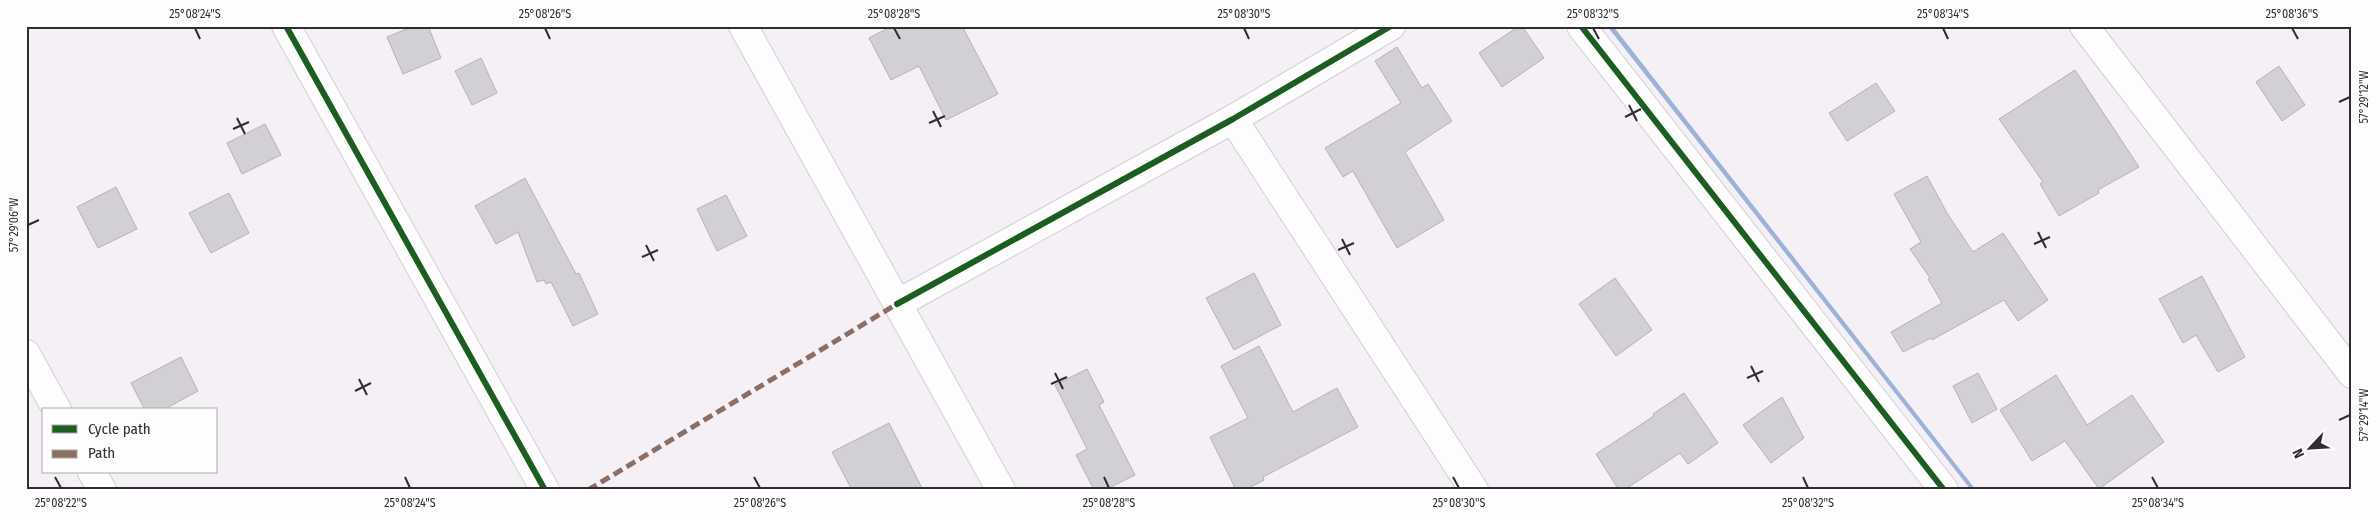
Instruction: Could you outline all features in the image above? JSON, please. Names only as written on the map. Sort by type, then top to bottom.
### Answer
[{"type":"street","points":[[286,26],[545,490]]},
{"type":"street","points":[[743,26],[1001,490]]},
{"type":"street","points":[[897,304],[1233,119],[1391,26]]},
{"type":"street","points":[[1581,26],[1944,490]]},
{"type":"street","points":[[2084,26],[2352,374]]},
{"type":"street","points":[[1233,119],[1474,490]]},
{"type":"street","points":[[26,354],[56,408]]},
{"type":"street","points":[[93,474],[102,490]]},
{"type":"water","points":[[1607,26],[1613,26],[1976,490],[1971,490]]},
{"type":"building","points":[[414,26],[428,26],[441,58],[403,74],[387,37]]},
{"type":"building","points":[[892,26],[962,26],[998,94],[946,120],[919,66],[891,80],[869,38]]},
{"type":"building","points":[[1519,26],[1522,26],[1544,58],[1502,87],[1479,53]]},
{"type":"building","points":[[1397,47],[1422,88],[1428,84],[1452,121],[1405,152],[1444,220],[1397,248],[1353,171],[1343,177],[1325,148],[1401,103],[1375,61]]},
{"type":"building","points":[[481,58],[497,93],[472,105],[455,71]]},
{"type":"building","points":[[2279,66],[2305,105],[2282,121],[2256,82]]},
{"type":"building","points":[[2075,70],[2139,167],[2098,190],[2099,193],[2059,216],[2040,184],[2043,182],[1999,119]]},
{"type":"building","points":[[1876,83],[1895,111],[1847,141],[1829,113]]},
{"type":"building","points":[[265,124],[281,155],[242,174],[227,143]]},
{"type":"building","points":[[1927,176],[1947,213],[1973,252],[2003,233],[2048,300],[2018,321],[2004,300],[1932,340],[1931,338],[1903,352],[1891,332],[1942,303],[1928,279],[1930,278],[1910,249],[1921,242],[1894,194]]},
{"type":"building","points":[[525,178],[576,274],[579,273],[598,314],[573,326],[551,282],[546,284],[544,280],[537,282],[518,232],[496,244],[475,206]]},
{"type":"building","points":[[116,187],[137,229],[98,248],[77,207]]},
{"type":"building","points":[[229,193],[249,233],[211,253],[189,213]]},
{"type":"building","points":[[726,195],[747,236],[717,251],[697,209]]},
{"type":"building","points":[[1254,273],[1281,325],[1234,350],[1206,298]]},
{"type":"building","points":[[2202,276],[2245,357],[2218,372],[2196,335],[2183,343],[2159,299]]},
{"type":"building","points":[[1615,278],[1652,330],[1616,356],[1579,304]]},
{"type":"building","points":[[1259,346],[1293,412],[1337,388],[1358,427],[1263,477],[1264,480],[1245,490],[1236,490],[1210,437],[1248,418],[1221,366]]},
{"type":"building","points":[[181,357],[198,391],[167,408],[144,408],[131,383]]},
{"type":"building","points":[[1087,369],[1104,402],[1099,405],[1135,475],[1105,490],[1094,490],[1076,455],[1087,449],[1055,385]]},
{"type":"building","points":[[1978,373],[1997,409],[1972,423],[1953,386]]},
{"type":"building","points":[[2056,375],[2087,425],[2132,395],[2164,442],[2099,489],[2065,441],[2032,461],[2000,410]]},
{"type":"building","points":[[1684,393],[1718,443],[1688,464],[1680,453],[1624,490],[1619,490],[1596,454],[1654,416],[1653,414]]},
{"type":"building","points":[[1782,397],[1804,438],[1771,463],[1743,425]]},
{"type":"building","points":[[889,423],[923,490],[852,490],[832,452]]},
{"type":"marked path","points":[[588,490],[897,304]]},
{"type":"cycle path","points":[[286,26],[545,490]]},
{"type":"cycle path","points":[[897,304],[1233,119],[1391,26]]},
{"type":"cycle path","points":[[1581,26],[1944,490]]}]
